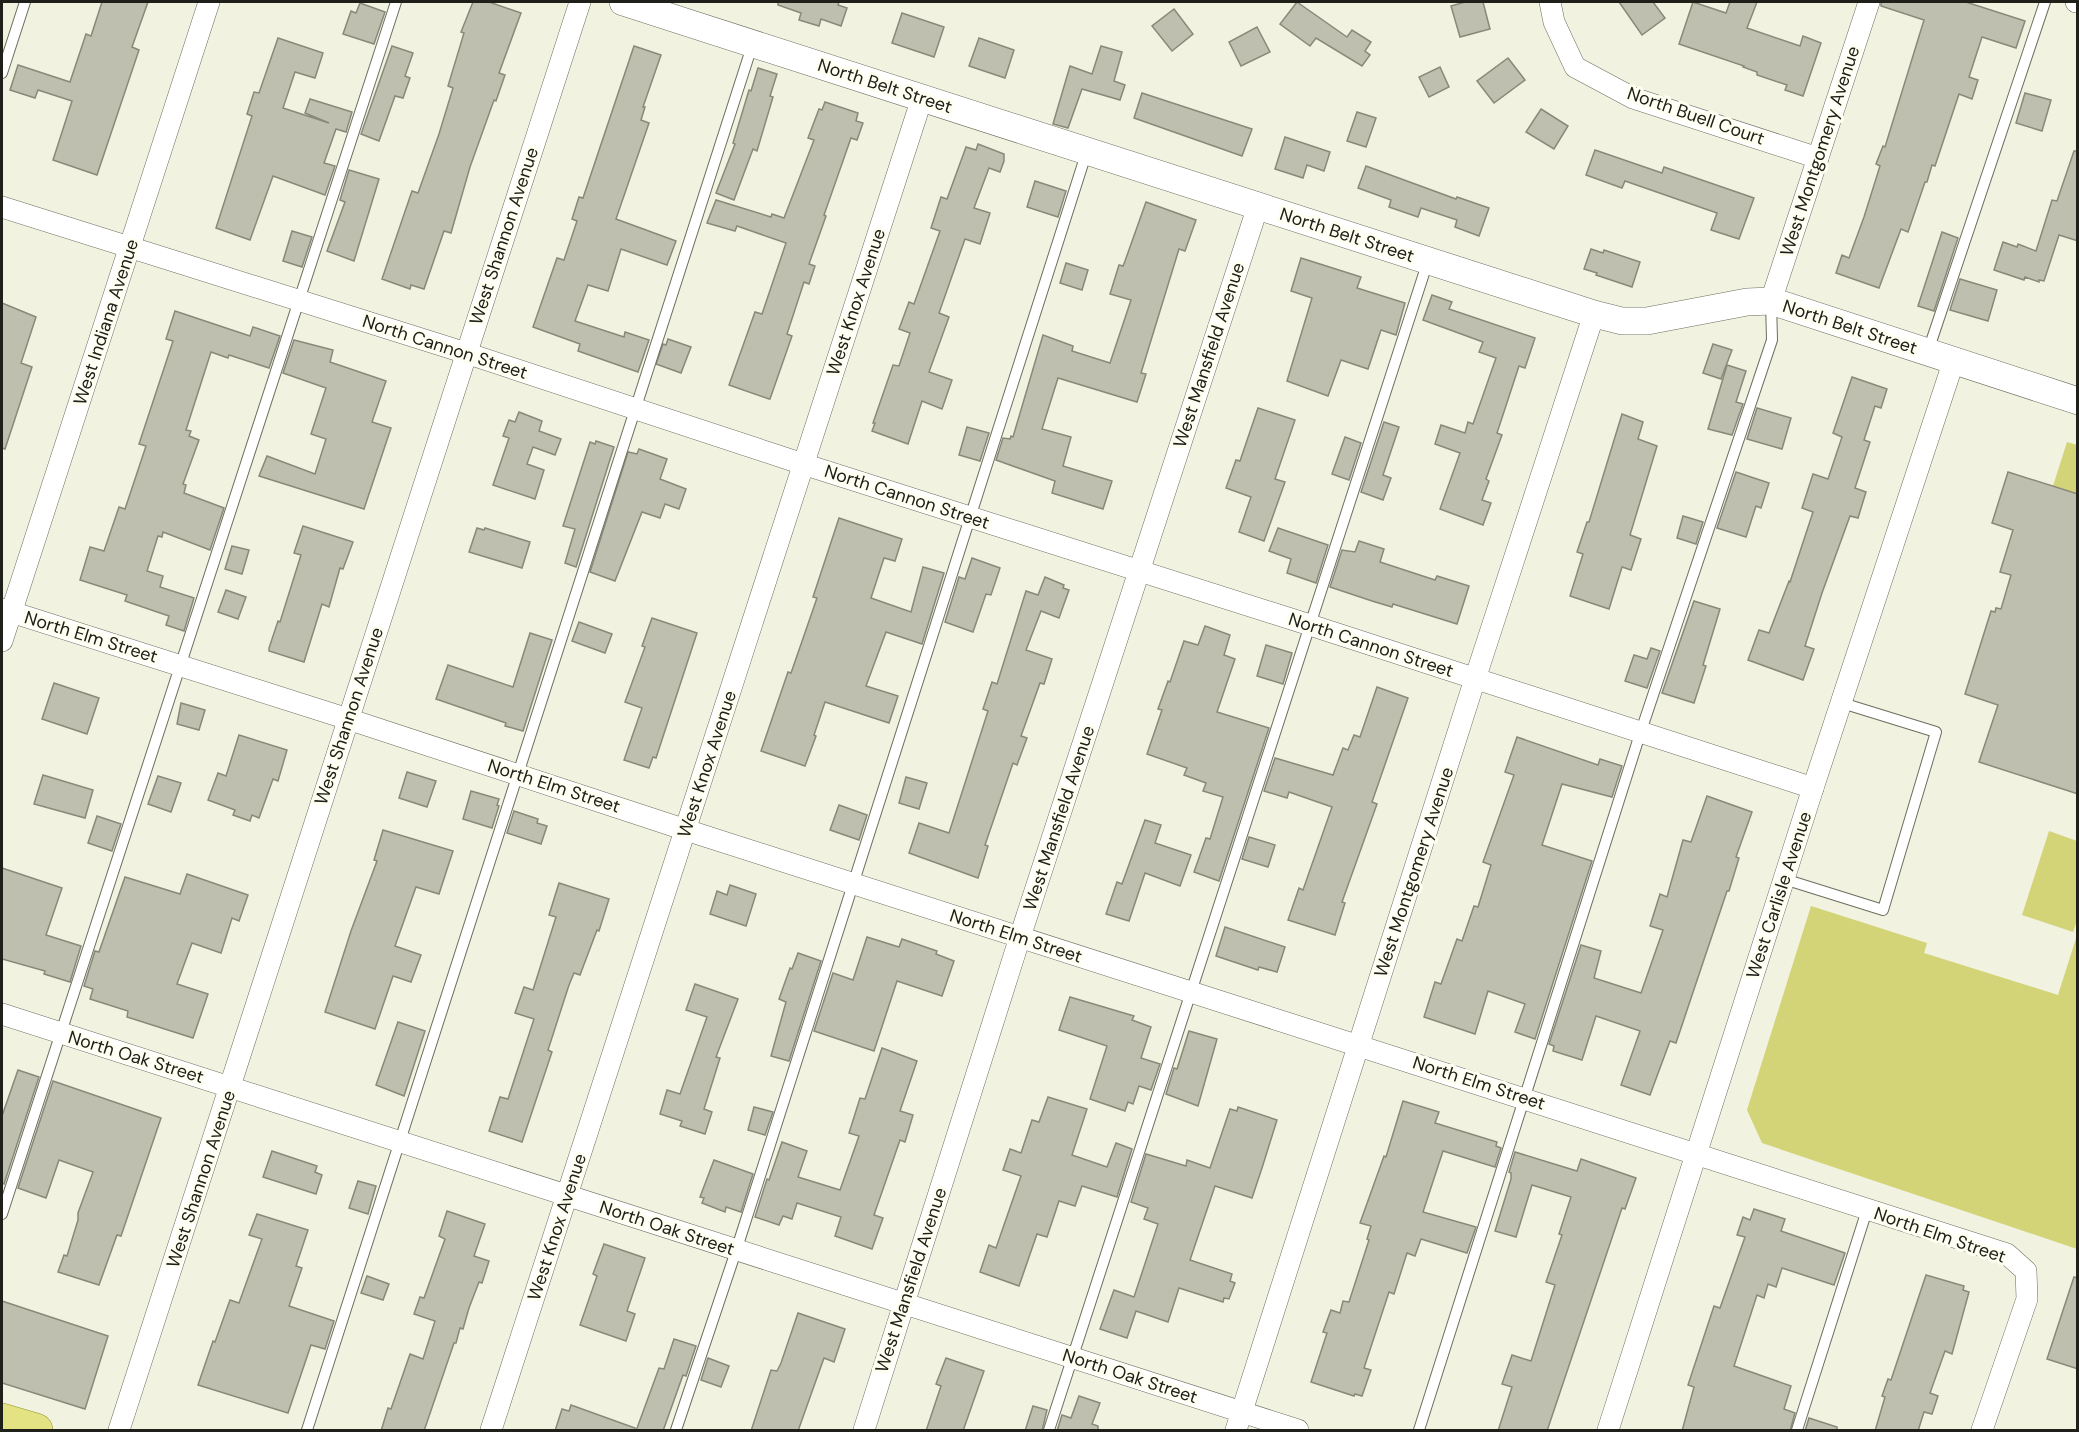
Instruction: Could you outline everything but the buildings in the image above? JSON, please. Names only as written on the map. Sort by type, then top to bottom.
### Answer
[{"type":"main road","points":[[2,1420],[36,1431]]},
{"type":"street","name":"West Indiana Avenue","points":[[2,641],[6,611],[130,247],[209,2]]},
{"type":"street","name":"West Shannon Avenue","points":[[119,1431],[580,2]]},
{"type":"street","name":"North Belt Street","points":[[623,2],[1594,314],[1622,321],[1647,321],[1748,302],[1771,301],[2078,401]]},
{"type":"street","name":"North Buell Court","points":[[1550,2],[1554,22],[1575,67],[1633,98],[1818,158]]},
{"type":"street","name":"West Montgomery Avenue","points":[[1771,301],[1869,2]]},
{"type":"street","name":"West Knox Avenue","points":[[491,1431],[922,98]]},
{"type":"street","name":"West Mansfield Avenue","points":[[864,1431],[1020,937],[1258,206]]},
{"type":"street","name":"North Cannon Street","points":[[2,207],[466,353],[803,464],[1813,788]]},
{"type":"street","name":"West Montgomery Avenue","points":[[1239,1421],[1475,679],[1594,314]]},
{"type":"street","name":"West Carlisle Avenue","points":[[1608,1431],[1813,788],[1954,360]]},
{"type":"street","name":"North Elm Street","points":[[6,611],[348,719],[686,830],[2007,1254],[2026,1271],[2027,1299],[1982,1431]]},
{"type":"street","name":"North Oak Street","points":[[2,1014],[1072,1358],[1239,1421],[1298,1431]]},
{"type":"lane","points":[[2,73],[25,2]]},
{"type":"lane","points":[[2,1214],[396,2]]},
{"type":"lane","points":[[1927,352],[2045,2]]},
{"type":"lane","points":[[307,1431],[633,409],[753,43]]},
{"type":"lane","points":[[676,1431],[736,1251],[1087,151]]},
{"type":"lane","points":[[1049,1431],[1429,261]]},
{"type":"lane","points":[[1419,1431],[1640,734],[1772,340],[1771,301]]},
{"type":"lane","points":[[1784,879],[1883,910],[1936,732],[1842,703]]},
{"type":"lane","points":[[1797,1431],[1867,1210]]},
{"type":"shaded area","points":[[2067,442],[2077,445],[2077,494],[2053,486]]},
{"type":"shaded area","points":[[2049,831],[2077,841],[2078,918],[2073,932],[2022,915]]},
{"type":"shaded area","points":[[1811,906],[1927,943],[1924,953],[2058,995],[2077,935],[2077,1249],[1762,1143],[1747,1110]]}]
